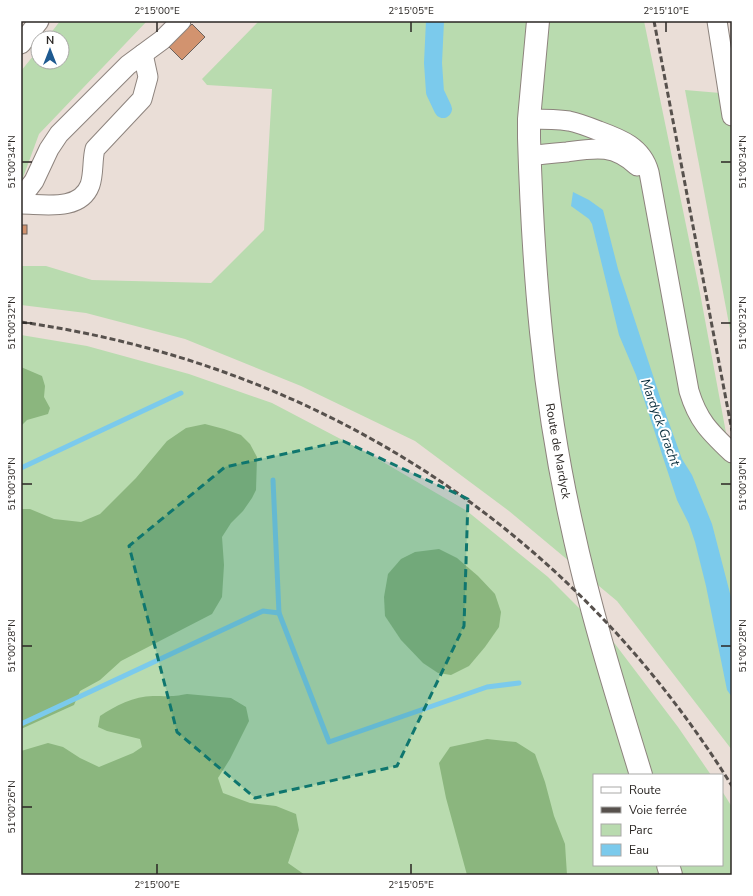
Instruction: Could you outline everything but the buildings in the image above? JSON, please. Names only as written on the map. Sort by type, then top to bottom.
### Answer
[{"type":"main road","name":"Route de Mardyck","points":[[522,21],[523,66],[529,119]]},
{"type":"main road","name":"Route de Mardyck","points":[[538,21],[529,119],[532,230],[538,317],[557,448],[581,567],[596,626],[641,774]]},
{"type":"street","points":[[21,44],[39,21]]},
{"type":"street","points":[[21,198],[34,181],[49,149],[59,134],[128,66],[162,40],[181,21]]},
{"type":"street","points":[[716,21],[732,116]]},
{"type":"street","points":[[21,204],[63,205],[73,202],[84,194],[90,186],[92,178],[95,148],[142,99],[148,76],[143,54]]},
{"type":"street","points":[[529,119],[576,123],[624,141],[634,148],[645,161],[692,402],[696,413],[707,428],[732,453]]},
{"type":"street","points":[[529,156],[597,148],[616,151],[627,157],[637,166],[645,177],[652,193]]},
{"type":"highlighted area","points":[[343,441],[468,499],[464,626],[397,766],[255,798],[177,732],[129,546],[225,467]]},
{"type":"green space","points":[[60,21],[147,21],[39,134],[21,183],[21,71],[30,60],[30,70],[70,70],[70,30],[53,30]]},
{"type":"green space","points":[[259,21],[644,21],[700,293],[732,465],[732,750],[617,601],[509,511],[415,441],[301,386],[185,339],[86,313],[21,305],[21,266],[46,266],[92,280],[211,283],[264,230],[272,89],[207,85],[202,79]]},
{"type":"green space","points":[[685,90],[732,94],[732,340]]},
{"type":"green space","points":[[21,335],[87,346],[189,374],[272,403],[371,455],[467,511],[548,577],[615,644],[678,727],[710,774],[593,774],[593,866],[723,866],[723,793],[732,807],[732,875],[21,875]]},
{"type":"green space","points":[[21,367],[42,376],[45,386],[44,397],[50,408],[48,414],[27,420],[21,426]]},
{"type":"green space","points":[[205,424],[241,435],[250,444],[257,457],[256,490],[243,511],[231,523],[222,537],[224,565],[222,597],[212,614],[121,661],[100,680],[80,691],[74,705],[21,729],[21,509],[30,509],[54,519],[81,522],[100,514],[136,478],[167,441],[186,428]]},
{"type":"green space","points":[[439,549],[457,558],[478,576],[495,594],[501,612],[499,627],[485,647],[469,666],[451,675],[438,673],[423,663],[401,640],[385,616],[384,597],[388,574],[401,559],[415,552]]},
{"type":"green space","points":[[187,694],[231,698],[246,707],[249,721],[230,759],[218,778],[223,793],[250,803],[276,806],[296,814],[299,830],[288,863],[305,875],[21,875],[21,751],[48,743],[63,747],[80,758],[99,767],[133,753],[142,747],[140,739],[107,731],[98,727],[100,716],[118,705],[146,696],[174,696]]},
{"type":"green space","points":[[487,739],[516,742],[535,754],[545,782],[554,816],[565,844],[567,875],[467,875],[446,798],[439,763],[450,747]]},
{"type":"water","points":[[573,192],[589,200],[603,210],[618,269],[664,409],[682,459],[692,475],[712,524],[732,601],[732,697],[727,690],[706,586],[695,542],[689,524],[677,500],[636,375],[619,335],[592,224],[589,219],[571,206]]},
{"type":"waterway","name":"Mardyck Gracht","points":[[435,21],[433,63],[435,92],[443,109]]},
{"type":"waterway","points":[[21,468],[181,393]]},
{"type":"waterway","points":[[273,480],[279,613],[329,742],[487,687],[519,683]]},
{"type":"waterway","points":[[21,724],[263,611],[279,613]]},
{"type":"railway","points":[[654,21],[732,431]]},
{"type":"railway","points":[[21,322],[131,344],[236,376],[336,420],[429,474],[516,538],[596,611],[668,694],[732,786]]}]
